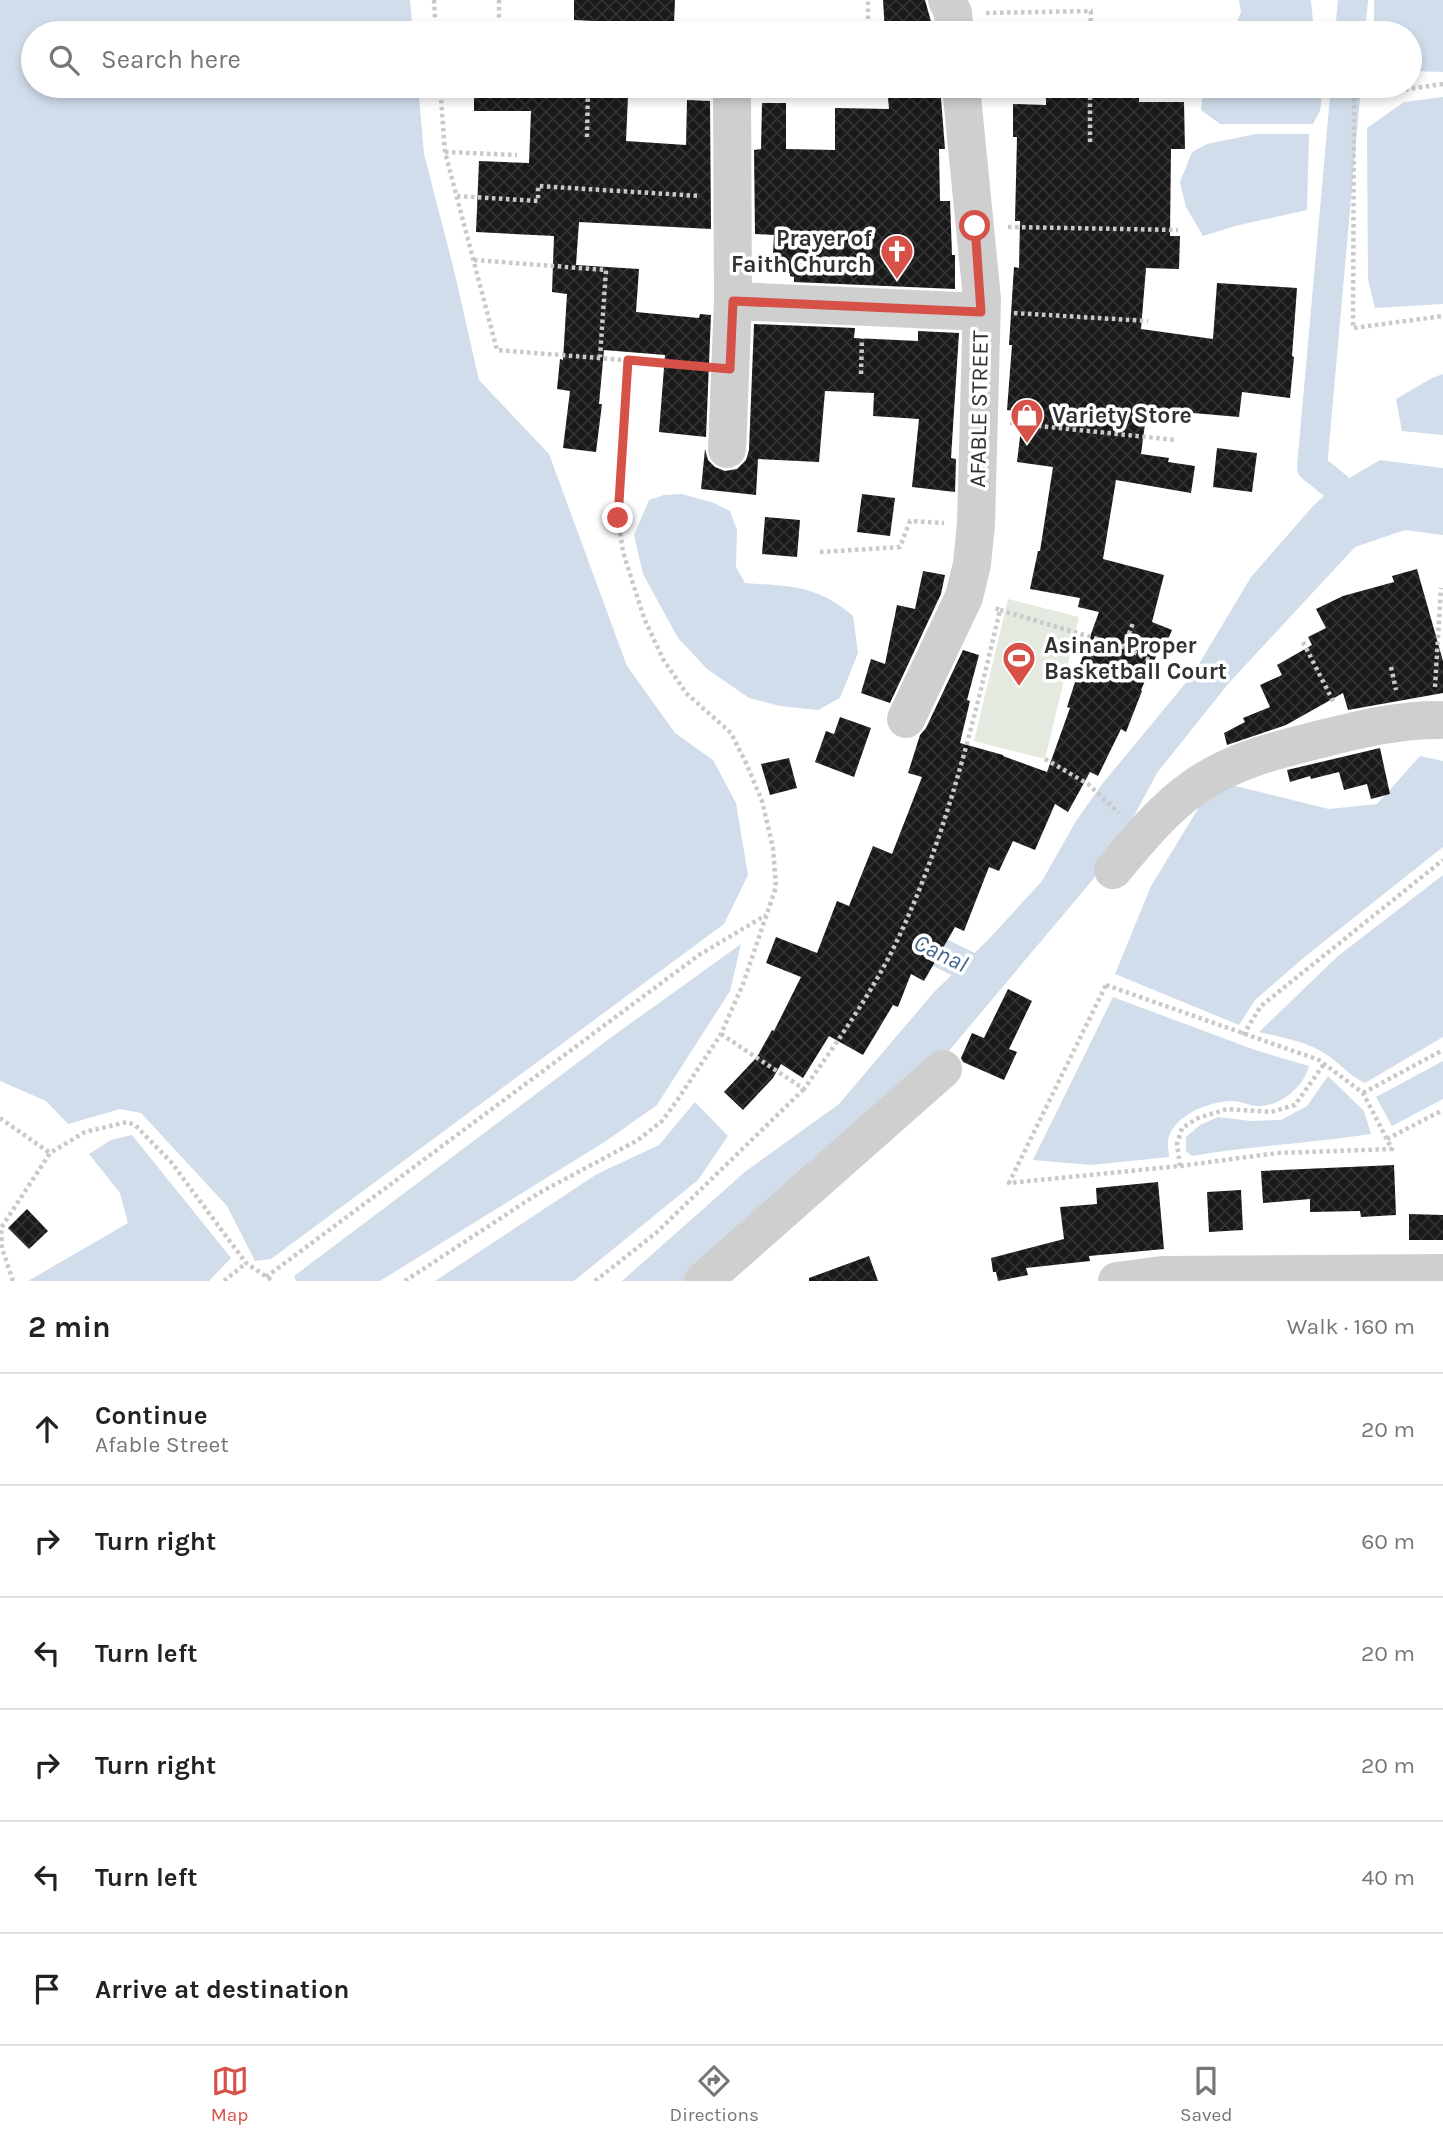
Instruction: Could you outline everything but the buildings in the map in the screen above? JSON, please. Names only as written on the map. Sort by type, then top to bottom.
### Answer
[{"type":"street","points":[[727,449],[733,301],[732,98]]},
{"type":"street","name":"AFABLE STREET","points":[[906,719],[964,597],[972,564],[976,524],[981,312],[962,98]]},
{"type":"street","points":[[733,301],[981,312]]},
{"type":"street","points":[[1113,870],[1162,815],[1206,780],[1236,763],[1348,732],[1402,721],[1438,720]]},
{"type":"street","points":[[703,1281],[943,1069]]},
{"type":"street","points":[[1117,1281],[1162,1275],[1443,1273]]},
{"type":"path","points":[[434,0],[435,21]]},
{"type":"path","points":[[499,0],[499,21]]},
{"type":"path","points":[[868,21],[869,0]]},
{"type":"path","points":[[952,16],[1091,11],[1091,21]]},
{"type":"path","points":[[1422,87],[1443,84]]},
{"type":"path","points":[[441,98],[445,152],[496,350],[730,369]]},
{"type":"path","points":[[587,137],[589,98]]},
{"type":"path","points":[[1090,98],[1090,142]]},
{"type":"path","points":[[1354,98],[1353,328],[1443,316]]},
{"type":"path","points":[[445,152],[517,155]]},
{"type":"path","points":[[457,196],[538,201],[538,186],[731,198]]},
{"type":"path","points":[[975,226],[1178,230]]},
{"type":"path","points":[[474,260],[606,270],[600,357]]},
{"type":"path","points":[[981,312],[1148,321]]},
{"type":"path","points":[[405,1281],[539,1193],[638,1140],[662,1121],[721,1034],[743,984],[776,887],[773,848],[762,801],[732,733],[686,693],[663,659],[645,618],[623,552],[618,518],[628,360]]},
{"type":"path","points":[[978,419],[1176,440]]},
{"type":"path","points":[[820,552],[900,547],[910,521],[976,524]]},
{"type":"path","points":[[1438,720],[1441,588]]},
{"type":"path","points":[[964,597],[1124,648],[1155,663]]},
{"type":"path","points":[[595,1281],[656,1233],[804,1089],[861,1008],[905,923],[954,792],[1000,610]]},
{"type":"path","points":[[1124,648],[1133,623]]},
{"type":"path","points":[[1303,642],[1348,732]]},
{"type":"path","points":[[1045,759],[1087,784],[1125,819]]},
{"type":"path","points":[[1243,1035],[1261,1006],[1443,860]]},
{"type":"path","points":[[266,1277],[699,955],[766,915]]},
{"type":"path","points":[[1106,985],[1243,1035],[1324,1064],[1363,1093],[1392,1149],[1277,1153],[1180,1166],[1009,1183],[1106,985]]},
{"type":"path","points":[[721,1034],[804,1089]]},
{"type":"path","points":[[1363,1093],[1443,1049]]},
{"type":"path","points":[[1180,1166],[1177,1144],[1182,1128],[1198,1118],[1227,1109],[1271,1112],[1295,1105],[1324,1064]]},
{"type":"path","points":[[1387,1139],[1443,1110]]},
{"type":"path","points":[[0,1118],[50,1153]]},
{"type":"path","points":[[13,1281],[2,1248],[1,1228],[50,1153],[85,1132],[127,1122],[135,1125],[171,1162],[246,1263],[273,1281]]},
{"type":"path","points":[[224,1281],[246,1263]]},
{"type":"shaded area","points":[[1008,599],[1079,617],[1045,759],[974,741]]},
{"type":"water","points":[[0,0],[410,0],[412,21],[21,21],[21,98],[419,98],[424,154],[479,380],[549,454],[627,666],[675,733],[713,760],[736,803],[748,875],[724,924],[271,1259],[255,1261],[227,1206],[141,1113],[120,1109],[68,1124],[46,1101],[0,1081]]},
{"type":"water","points":[[1239,0],[1311,0],[1313,21],[1237,21],[1241,12]]},
{"type":"water","points":[[1374,0],[1443,0],[1443,72],[1422,71],[1422,21],[1374,21]]},
{"type":"water","points":[[1443,97],[1443,304],[1375,308],[1368,280],[1367,128],[1404,102]]},
{"type":"water","points":[[1202,98],[1322,98],[1320,111],[1313,124],[1220,124],[1201,110]]},
{"type":"water","points":[[1256,134],[1309,134],[1307,210],[1203,236],[1186,207],[1180,182],[1192,152],[1207,144]]},
{"type":"water","points":[[1443,374],[1443,435],[1402,431],[1396,399]]},
{"type":"water","points":[[1380,460],[1443,468],[1443,535],[1405,530],[1355,547],[1228,684],[1157,773],[1119,844],[1095,877],[927,1077],[720,1281],[622,1281],[746,1171],[839,1104],[934,992],[987,941],[1042,881],[1076,821],[1103,783],[1193,674],[1251,577],[1313,506],[1334,487]]},
{"type":"water","points":[[682,494],[714,503],[730,511],[737,530],[736,567],[745,583],[802,589],[827,598],[853,616],[858,653],[840,698],[818,710],[780,706],[749,698],[707,669],[678,638],[643,574],[634,535],[649,500],[664,495]]},
{"type":"water","points":[[1420,756],[1443,761],[1443,847],[1255,1000],[1239,1025],[1115,974],[1151,886],[1215,781],[1329,809],[1377,804]]},
{"type":"water","points":[[1443,875],[1443,1037],[1365,1083],[1309,1045],[1259,1032],[1338,956]]},
{"type":"water","points":[[741,944],[730,991],[657,1105],[606,1141],[380,1281],[296,1281],[294,1276],[613,1036]]},
{"type":"water","points":[[1113,997],[1255,1050],[1309,1066],[1292,1093],[1278,1102],[1258,1106],[1229,1101],[1211,1104],[1184,1117],[1171,1131],[1168,1142],[1169,1157],[1091,1165],[1033,1160]]},
{"type":"water","points":[[1443,1061],[1443,1099],[1392,1126],[1376,1097]]},
{"type":"water","points":[[1328,1076],[1364,1111],[1371,1134],[1192,1156],[1186,1151],[1186,1137],[1200,1125],[1218,1117],[1251,1121],[1281,1120],[1307,1106]]},
{"type":"water","points":[[695,1102],[728,1136],[698,1180],[574,1281],[435,1281],[597,1174],[659,1145]]},
{"type":"water","points":[[132,1135],[231,1258],[209,1281],[28,1281],[128,1223],[120,1193],[89,1154],[111,1140]]},
{"type":"waterway","points":[[1351,21],[1353,0]]},
{"type":"waterway","points":[[1345,98],[1312,467],[1357,503]]},
{"type":"waterway","name":"Canal","points":[[903,935],[982,973]]},
{"type":"place","name":"Prayer of Faith Church","points":[[897,281]]},
{"type":"place","name":"Variety Store","points":[[1027,445]]},
{"type":"place","name":"Asinan Proper Basketball Court","points":[[1019,688]]},
{"type":"route","points":[[618,518],[628,360],[730,369],[733,301],[981,312],[975,226]]}]
